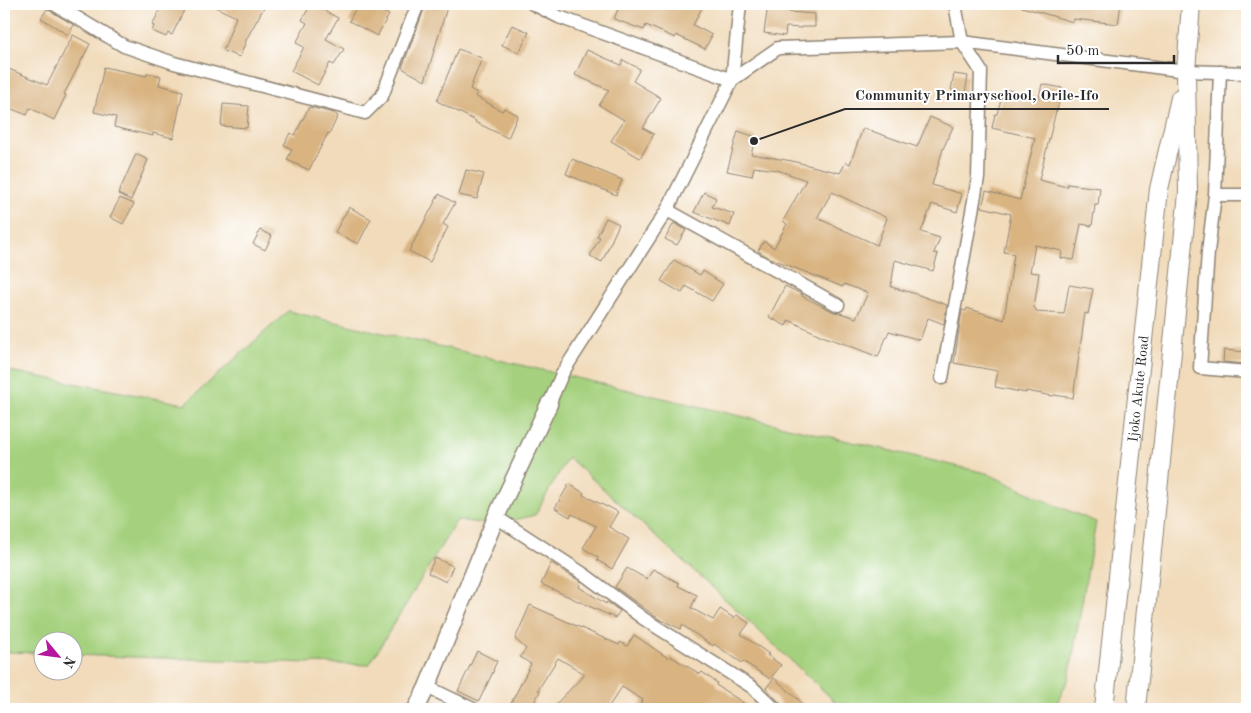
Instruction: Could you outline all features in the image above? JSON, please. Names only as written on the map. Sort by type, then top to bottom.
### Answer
[{"type":"main road","name":"Ijoko Akute Road","points":[[1136,709],[1188,193],[1186,71],[1191,4]]},
{"type":"main road","name":"Ijoko Akute Road","points":[[1104,709],[1159,189],[1186,71]]},
{"type":"street","points":[[54,4],[124,46],[174,63],[365,113],[382,96],[418,4]]},
{"type":"street","points":[[533,4],[558,17],[732,80]]},
{"type":"street","points":[[416,709],[427,688],[496,517],[563,372],[668,210],[732,80],[740,4]]},
{"type":"street","points":[[942,378],[978,178],[981,71],[962,42],[955,4]]},
{"type":"street","points":[[732,80],[778,48],[962,42],[1186,71],[1247,73]]},
{"type":"street","points":[[1220,72],[1215,195],[1208,252],[1200,368],[1247,372]]},
{"type":"street","points":[[1215,195],[1247,195]]},
{"type":"street","points":[[668,210],[838,304]]},
{"type":"street","points":[[496,517],[585,575],[644,620],[752,686],[775,709]]},
{"type":"street","points":[[427,688],[473,709]]},
{"type":"green space","points":[[288,311],[986,473],[1096,522],[1069,678],[1054,709],[843,709],[568,457],[535,515],[495,525],[457,520],[369,665],[82,655],[82,630],[32,630],[32,653],[4,652],[4,370],[185,404]]},
{"type":"building","points":[[163,4],[187,4],[172,35],[168,33],[166,37],[152,31],[154,26],[152,25]]},
{"type":"building","points":[[209,4],[266,4],[247,38],[240,57],[223,51],[236,17]]},
{"type":"building","points":[[311,4],[338,18],[326,39],[344,49],[334,65],[330,63],[318,85],[291,71],[304,47],[296,43],[307,23],[302,20]]},
{"type":"building","points":[[358,4],[368,4],[389,15],[377,36],[349,21]]},
{"type":"building","points":[[426,4],[448,4],[425,81],[402,68]]},
{"type":"building","points":[[620,4],[704,4],[693,25],[712,35],[705,49],[676,35],[675,38],[646,25],[644,30],[614,19]]},
{"type":"building","points":[[768,4],[793,4],[789,12],[815,14],[815,27],[786,27],[785,36],[764,33]]},
{"type":"building","points":[[1022,4],[1121,4],[1118,24],[1074,19],[1073,22],[1022,7]]},
{"type":"building","points":[[47,9],[74,25],[68,35],[41,18]]},
{"type":"building","points":[[512,25],[529,32],[519,53],[502,45]]},
{"type":"building","points":[[73,35],[90,44],[64,94],[66,95],[54,120],[30,108],[27,115],[4,106],[4,82],[9,69],[47,85]]},
{"type":"building","points":[[458,49],[482,58],[470,89],[477,93],[475,96],[502,111],[504,108],[518,115],[508,138],[437,101]]},
{"type":"building","points":[[587,50],[621,65],[623,60],[640,69],[633,81],[661,98],[643,128],[654,134],[640,158],[611,141],[624,120],[599,105],[609,90],[575,75]]},
{"type":"building","points":[[104,67],[147,76],[147,73],[161,76],[159,85],[183,91],[173,138],[153,133],[153,136],[114,127],[116,117],[94,112]]},
{"type":"building","points":[[954,74],[968,76],[965,93],[951,90]]},
{"type":"building","points":[[1042,84],[1062,88],[1039,180],[1067,187],[1067,184],[1100,188],[1098,205],[1095,205],[1092,226],[1081,224],[1074,260],[1061,258],[1062,251],[1035,245],[1030,272],[1039,273],[1034,308],[1036,312],[1064,314],[1069,285],[1093,289],[1088,314],[1085,313],[1073,398],[1026,391],[1026,393],[995,387],[998,371],[954,363],[962,310],[966,311],[967,308],[1004,320],[1014,254],[1004,252],[1011,214],[982,207],[986,191],[1020,200],[1035,138],[992,128],[995,114],[997,114],[1004,89],[1039,98]]},
{"type":"building","points":[[223,104],[249,106],[247,128],[221,126]]},
{"type":"building","points":[[309,107],[334,113],[338,116],[309,170],[287,160],[292,149],[284,145],[290,133],[295,135]]},
{"type":"building","points":[[930,117],[953,127],[943,149],[932,185],[962,194],[957,212],[932,204],[921,232],[940,238],[934,253],[938,254],[933,271],[895,260],[891,287],[947,305],[944,324],[928,318],[920,340],[889,331],[878,357],[822,336],[789,320],[786,326],[769,317],[785,286],[834,312],[856,318],[868,293],[844,284],[843,287],[770,258],[758,251],[764,241],[774,248],[787,224],[783,221],[806,180],[777,170],[754,167],[752,176],[727,171],[738,131],[756,137],[751,154],[792,161],[840,173],[846,162],[850,164],[863,128],[917,147]],"holes":[[[832,192],[887,218],[877,245],[817,218]]]},
{"type":"building","points":[[136,154],[148,160],[131,200],[118,194]]},
{"type":"building","points":[[572,159],[622,180],[616,195],[566,174]]},
{"type":"building","points":[[466,170],[484,174],[477,199],[459,195]]},
{"type":"building","points":[[704,192],[716,198],[712,207],[734,214],[730,226],[694,212]]},
{"type":"building","points":[[439,194],[455,203],[443,224],[448,227],[430,262],[409,251]]},
{"type":"building","points":[[120,198],[134,204],[123,224],[110,217]]},
{"type":"building","points":[[349,207],[371,219],[358,244],[335,232]]},
{"type":"building","points":[[606,218],[619,224],[602,262],[590,256],[600,237],[597,236]]},
{"type":"building","points":[[674,223],[686,230],[677,245],[665,239]]},
{"type":"building","points":[[260,230],[272,236],[265,250],[253,244]]},
{"type":"building","points":[[674,260],[700,275],[703,271],[723,284],[712,301],[686,286],[682,293],[661,281]]},
{"type":"building","points":[[1224,350],[1247,352],[1247,364],[1223,362]]},
{"type":"building","points":[[569,484],[584,493],[583,495],[618,512],[609,527],[629,539],[612,569],[597,560],[598,557],[583,548],[596,526],[572,514],[570,517],[555,508]]},
{"type":"building","points":[[435,558],[453,566],[446,582],[428,573]]},
{"type":"building","points":[[551,563],[581,582],[579,587],[620,611],[615,618],[541,584]]},
{"type":"building","points":[[627,568],[647,579],[653,569],[679,583],[678,586],[697,595],[691,608],[713,620],[720,609],[734,618],[737,615],[749,623],[741,634],[781,665],[770,679],[714,644],[713,646],[682,625],[681,629],[659,619],[615,587]]},
{"type":"building","points":[[530,605],[619,645],[620,642],[627,646],[634,635],[668,658],[670,656],[700,674],[702,672],[717,683],[716,685],[753,709],[637,709],[643,700],[622,687],[607,709],[551,709],[585,674],[558,658],[538,690],[540,691],[531,709],[508,709],[531,664],[520,657],[526,649],[515,639]]},
{"type":"building","points":[[477,651],[497,661],[479,701],[458,691]]},
{"type":"building","points":[[774,678],[798,699],[806,709],[783,709],[781,704],[766,688]]},
{"type":"place","name":"Community Primaryschool, Orile-Ifo","points":[[754,141]]}]
